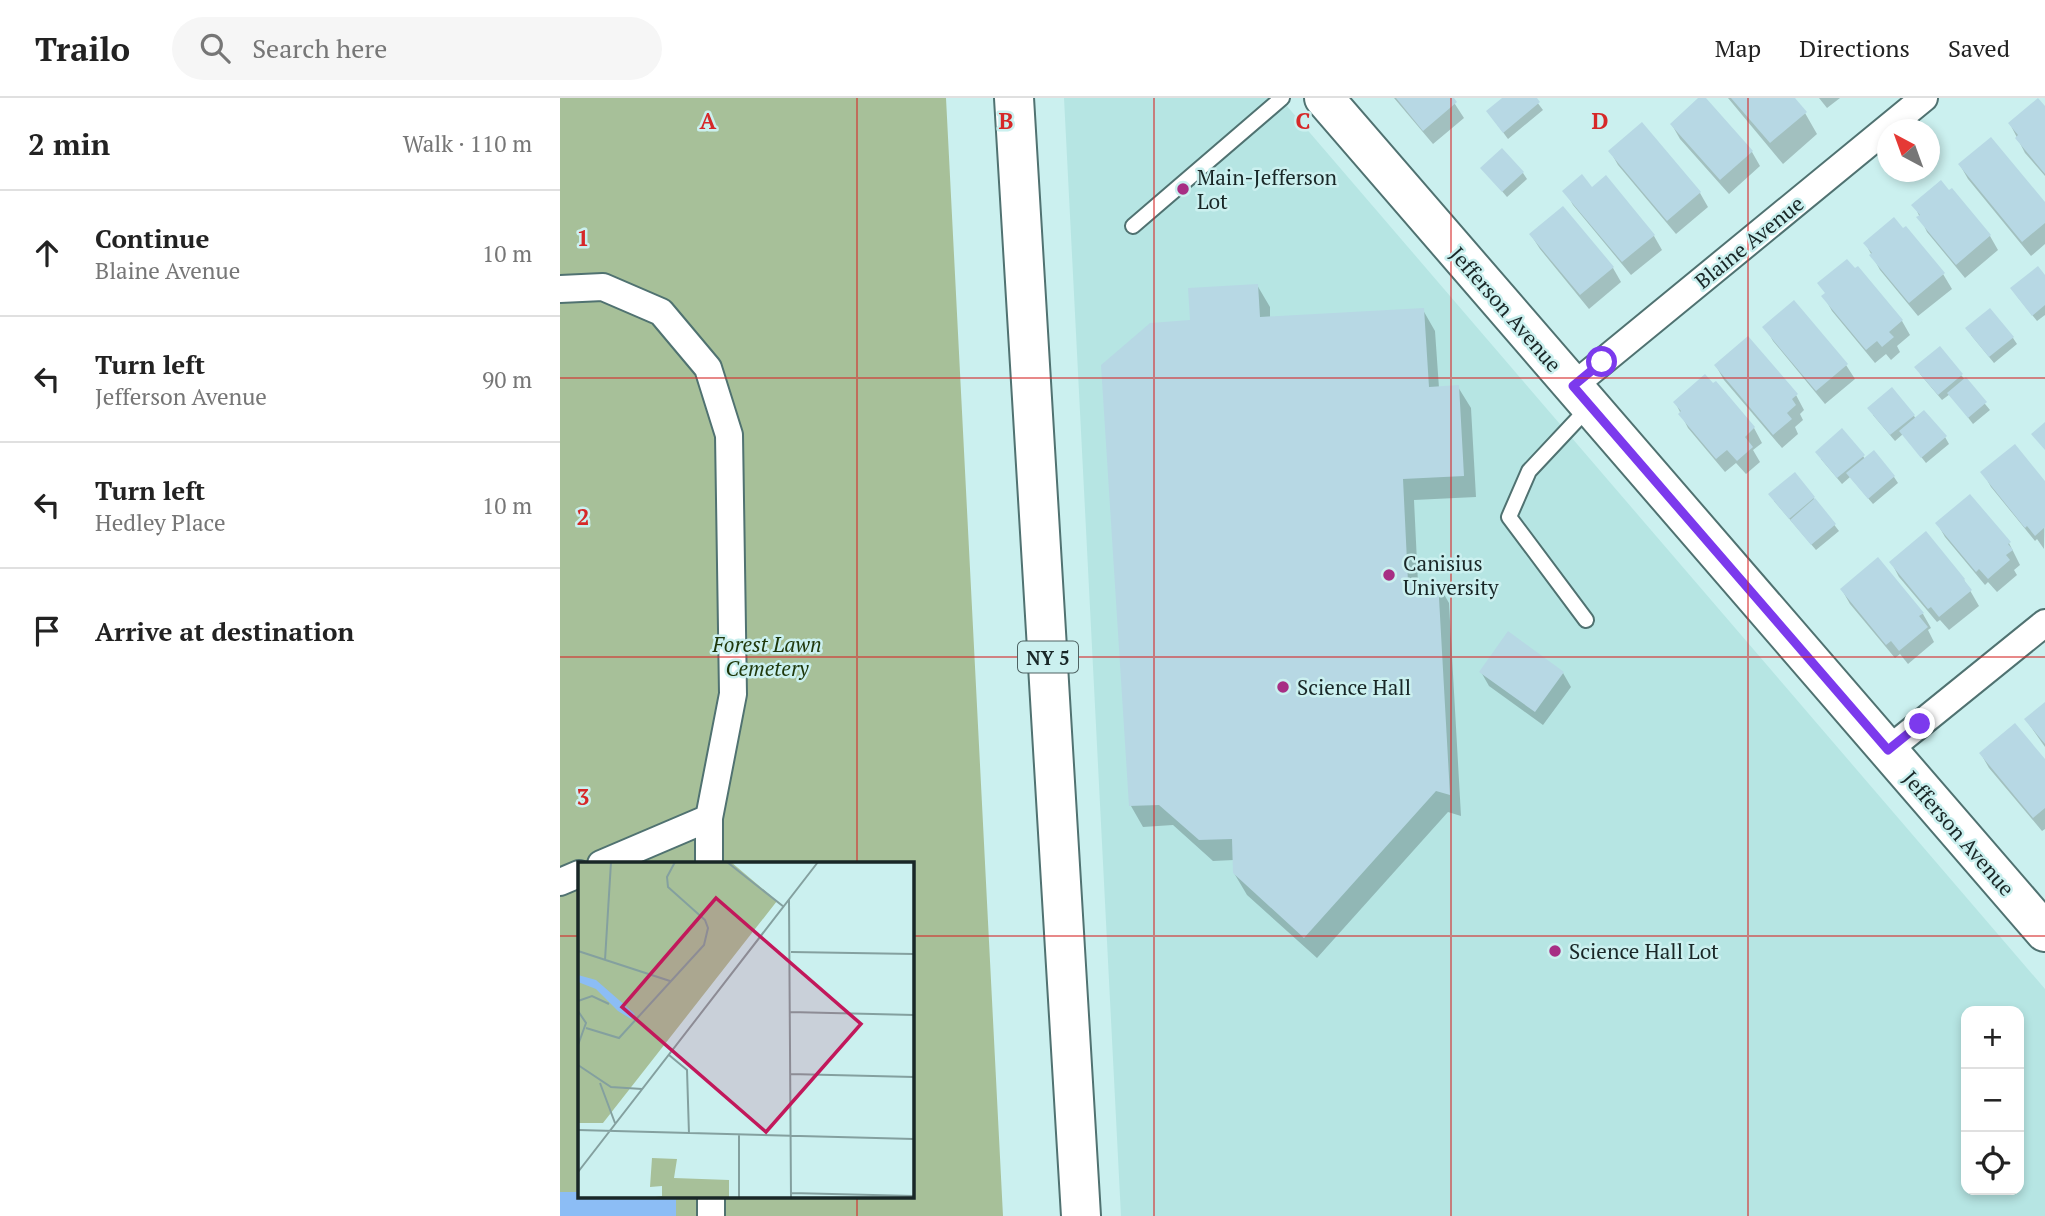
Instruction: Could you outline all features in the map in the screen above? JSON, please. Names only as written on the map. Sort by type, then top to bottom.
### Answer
[{"type":"main road","name":"NY 5","points":[[1014,98],[1081,1216]]},
{"type":"main road","name":"Jefferson Avenue","points":[[1324,98],[2045,932]]},
{"type":"street","name":"Blaine Avenue","points":[[1581,396],[1924,98]]},
{"type":"street","points":[[560,289],[603,288],[661,313],[708,368],[729,435],[733,694],[709,818],[709,862]]},
{"type":"street","points":[[1888,750],[2045,622]]},
{"type":"street","points":[[606,862],[709,818]]},
{"type":"street","points":[[560,882],[578,874]]},
{"type":"street","points":[[711,1198],[711,1216]]},
{"type":"lane","points":[[1133,226],[1282,98]]},
{"type":"lane","points":[[1581,396],[1529,471],[1509,517],[1586,620]]},
{"type":"shaded area","name":"Canisius University","points":[[1064,98],[1280,98],[2045,989],[2045,1216],[1121,1216]]},
{"type":"green space","name":"Forest Lawn Cemetery","points":[[560,98],[946,98],[1003,1216],[560,1216]]},
{"type":"water","points":[[560,1192],[578,1192],[578,1198],[676,1198],[676,1216],[560,1216]]},
{"type":"building","points":[[1396,98],[1454,98],[1457,102],[1423,131]]},
{"type":"building","points":[[1502,98],[1537,98],[1540,102],[1503,133],[1486,111]]},
{"type":"building","points":[[1698,98],[1706,98],[1753,151],[1720,180],[1670,124]]},
{"type":"building","points":[[1731,98],[1795,98],[1807,112],[1770,143]]},
{"type":"building","points":[[2038,98],[2045,106],[2045,174],[2015,138],[2018,135],[2008,123]]},
{"type":"building","points":[[1642,122],[1701,192],[1667,221],[1608,151]]},
{"type":"building","points":[[1991,137],[2045,202],[2045,223],[2022,242],[1958,164]]},
{"type":"building","points":[[1502,148],[1524,172],[1502,192],[1480,168]]},
{"type":"building","points":[[1582,174],[1592,187],[1606,175],[1655,235],[1622,262],[1562,191]]},
{"type":"building","points":[[1940,181],[1949,190],[1952,188],[1991,235],[1956,265],[1916,217],[1920,215],[1911,205]]},
{"type":"building","points":[[1563,206],[1614,267],[1580,295],[1529,234]]},
{"type":"building","points":[[1894,217],[1903,228],[1906,226],[1945,273],[1909,303],[1869,255],[1872,253],[1863,243]]},
{"type":"building","points":[[1847,259],[1855,268],[1858,266],[1903,320],[1889,332],[1894,337],[1882,347],[1877,341],[1866,350],[1821,296],[1825,293],[1817,283]]},
{"type":"building","points":[[2038,266],[2045,275],[2045,305],[2032,316],[2010,288]]},
{"type":"building","name":"Science Hall","points":[[1258,284],[1260,317],[1424,308],[1429,387],[1459,385],[1464,476],[1403,479],[1408,582],[1438,580],[1450,795],[1436,791],[1304,938],[1233,873],[1232,839],[1199,840],[1159,805],[1129,806],[1101,365],[1150,323],[1190,320],[1188,288]]},
{"type":"building","points":[[1794,300],[1848,364],[1816,391],[1762,327]]},
{"type":"building","points":[[1990,308],[2014,337],[1989,357],[1965,328]]},
{"type":"building","points":[[1748,336],[1798,394],[1792,399],[1796,405],[1787,413],[1792,419],[1773,435],[1714,365]]},
{"type":"building","points":[[1940,346],[1963,374],[1938,395],[1914,367]]},
{"type":"building","points":[[1705,374],[1713,383],[1716,381],[1755,427],[1745,437],[1753,447],[1737,461],[1727,450],[1716,459],[1678,414],[1681,411],[1673,402]]},
{"type":"building","points":[[1966,377],[1987,402],[1968,418],[1947,393]]},
{"type":"building","points":[[1892,387],[1915,415],[1890,435],[1867,408]]},
{"type":"building","points":[[1924,410],[1947,436],[1921,458],[1899,431]]},
{"type":"building","points":[[2045,422],[2045,450],[2031,434]]},
{"type":"building","points":[[1842,428],[1865,455],[1837,478],[1815,452]]},
{"type":"building","points":[[2015,444],[2045,481],[2045,527],[2035,536],[2027,526],[2025,528],[1980,472]]},
{"type":"building","points":[[1874,450],[1895,476],[1868,499],[1846,473]]},
{"type":"building","points":[[1795,472],[1815,497],[1789,519],[1768,494]]},
{"type":"building","points":[[1970,494],[2011,542],[2008,544],[2013,550],[2006,555],[2010,560],[1988,579],[1979,569],[1976,572],[1935,523]]},
{"type":"building","points":[[1815,498],[1836,524],[1811,545],[1790,520]]},
{"type":"building","points":[[1926,531],[1972,590],[1939,617],[1931,607],[1928,609],[1889,562]]},
{"type":"building","points":[[1878,557],[1924,613],[1919,616],[1928,627],[1899,651],[1891,641],[1886,645],[1840,589]]},
{"type":"building","points":[[1508,631],[1564,672],[1535,712],[1479,672]]},
{"type":"building","points":[[2045,702],[2045,744],[2024,719]]},
{"type":"building","points":[[2015,723],[2045,759],[2045,808],[2033,818],[1979,753]]},
{"type":"place","name":"Main-Jefferson Lot","points":[[1183,189]]},
{"type":"place","name":"Canisius University","points":[[1389,575]]},
{"type":"place","name":"Science Hall","points":[[1283,687]]},
{"type":"place","name":"Science Hall Lot","points":[[1555,951]]},
{"type":"route","points":[[1602,362],[1573,386],[1888,750],[1920,724]]}]
